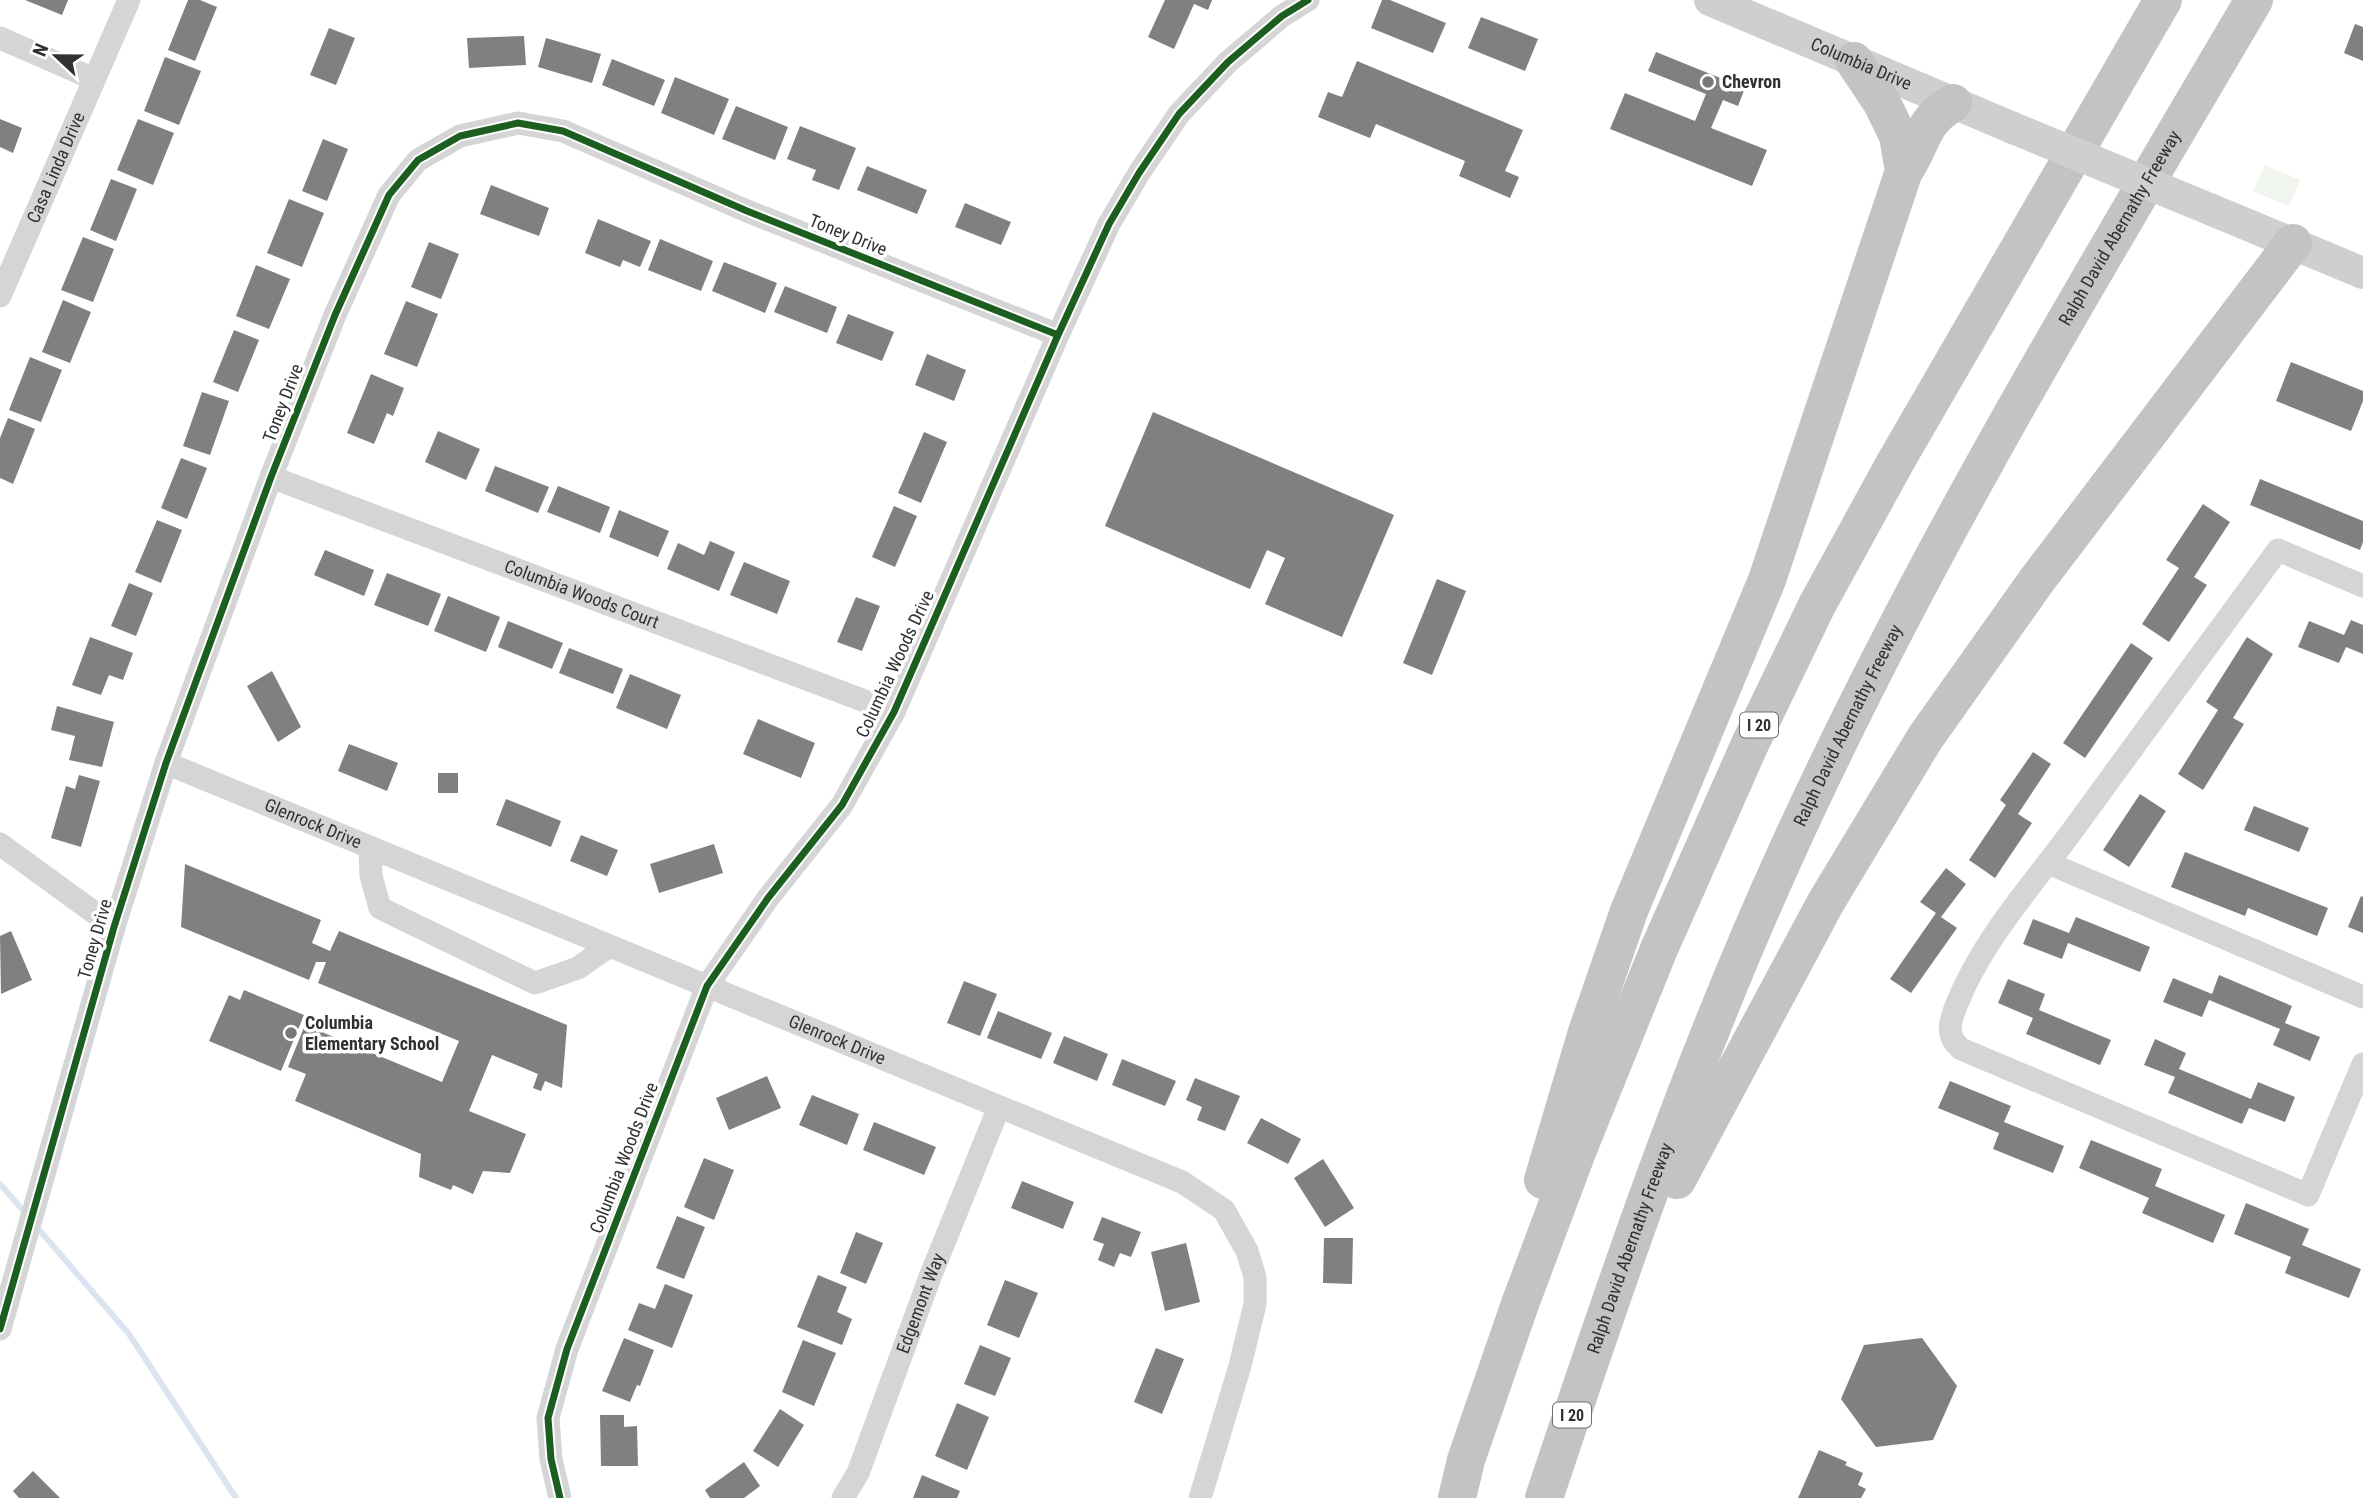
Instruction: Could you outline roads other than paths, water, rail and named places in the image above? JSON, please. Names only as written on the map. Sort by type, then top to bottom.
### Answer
[{"type":"highway","name":"I 20","points":[[1457,1498],[1466,1460],[1520,1304],[1577,1152],[1660,949],[1750,744],[1817,605],[1896,461],[2163,0]]},
{"type":"highway","name":"Ralph David Abernathy Freeway","points":[[1544,1498],[1599,1332],[1716,1017],[1788,850],[1868,681],[1958,511],[2106,250],[2254,0]]},
{"type":"highway","points":[[1854,61],[1882,103],[1898,136],[1904,171]]},
{"type":"highway","points":[[1466,1460],[1548,1162],[1587,1032],[1629,911],[1767,580],[1904,171],[1912,160],[1925,128],[1937,113],[1953,103]]},
{"type":"highway","points":[[1599,1332],[1713,1110],[1826,902],[1925,738],[2037,580],[2293,243]]},
{"type":"main road","name":"Columbia Drive","points":[[1710,0],[2293,243]]},
{"type":"main road","points":[[2293,243],[2363,273]]},
{"type":"street","name":"Casa Linda Drive","points":[[0,296],[129,0]]},
{"type":"street","name":"Columbia Woods Drive","points":[[560,1498],[551,1459],[548,1418],[567,1349],[707,986],[768,898],[842,805],[894,712],[1058,335],[1109,224],[1139,173],[1180,114],[1228,62],[1282,16],[1308,0]]},
{"type":"street","points":[[0,38],[94,79]]},
{"type":"street","name":"Toney Drive","points":[[0,1329],[114,927],[166,763],[271,477],[335,315],[389,195],[418,160],[460,136],[518,123],[563,131],[747,211],[1058,335]]},
{"type":"street","name":"Columbia Woods Court","points":[[271,477],[894,712]]},
{"type":"street","points":[[2363,586],[2278,550],[1994,934],[1956,1006],[1950,1030],[1952,1042],[1961,1049],[2308,1195],[2363,1064]]},
{"type":"street","name":"Glenrock Drive","points":[[166,763],[1182,1182],[1224,1210],[1247,1251],[1255,1277],[1255,1304],[1240,1366],[1200,1498]]},
{"type":"street","points":[[0,844],[114,927]]},
{"type":"street","points":[[370,847],[371,876],[380,908],[535,983],[578,968],[609,946]]},
{"type":"street","points":[[2048,863],[2363,997]]},
{"type":"street","name":"Edgemont Way","points":[[843,1498],[858,1473],[930,1277],[999,1107]]},
{"type":"waterway","points":[[0,1184],[26,1214]]},
{"type":"waterway","points":[[35,1225],[129,1334],[236,1498]]},
{"type":"place","name":"Chevron","points":[[1708,82]]},
{"type":"place","name":"Columbia Elementary School","points":[[291,1033]]}]
